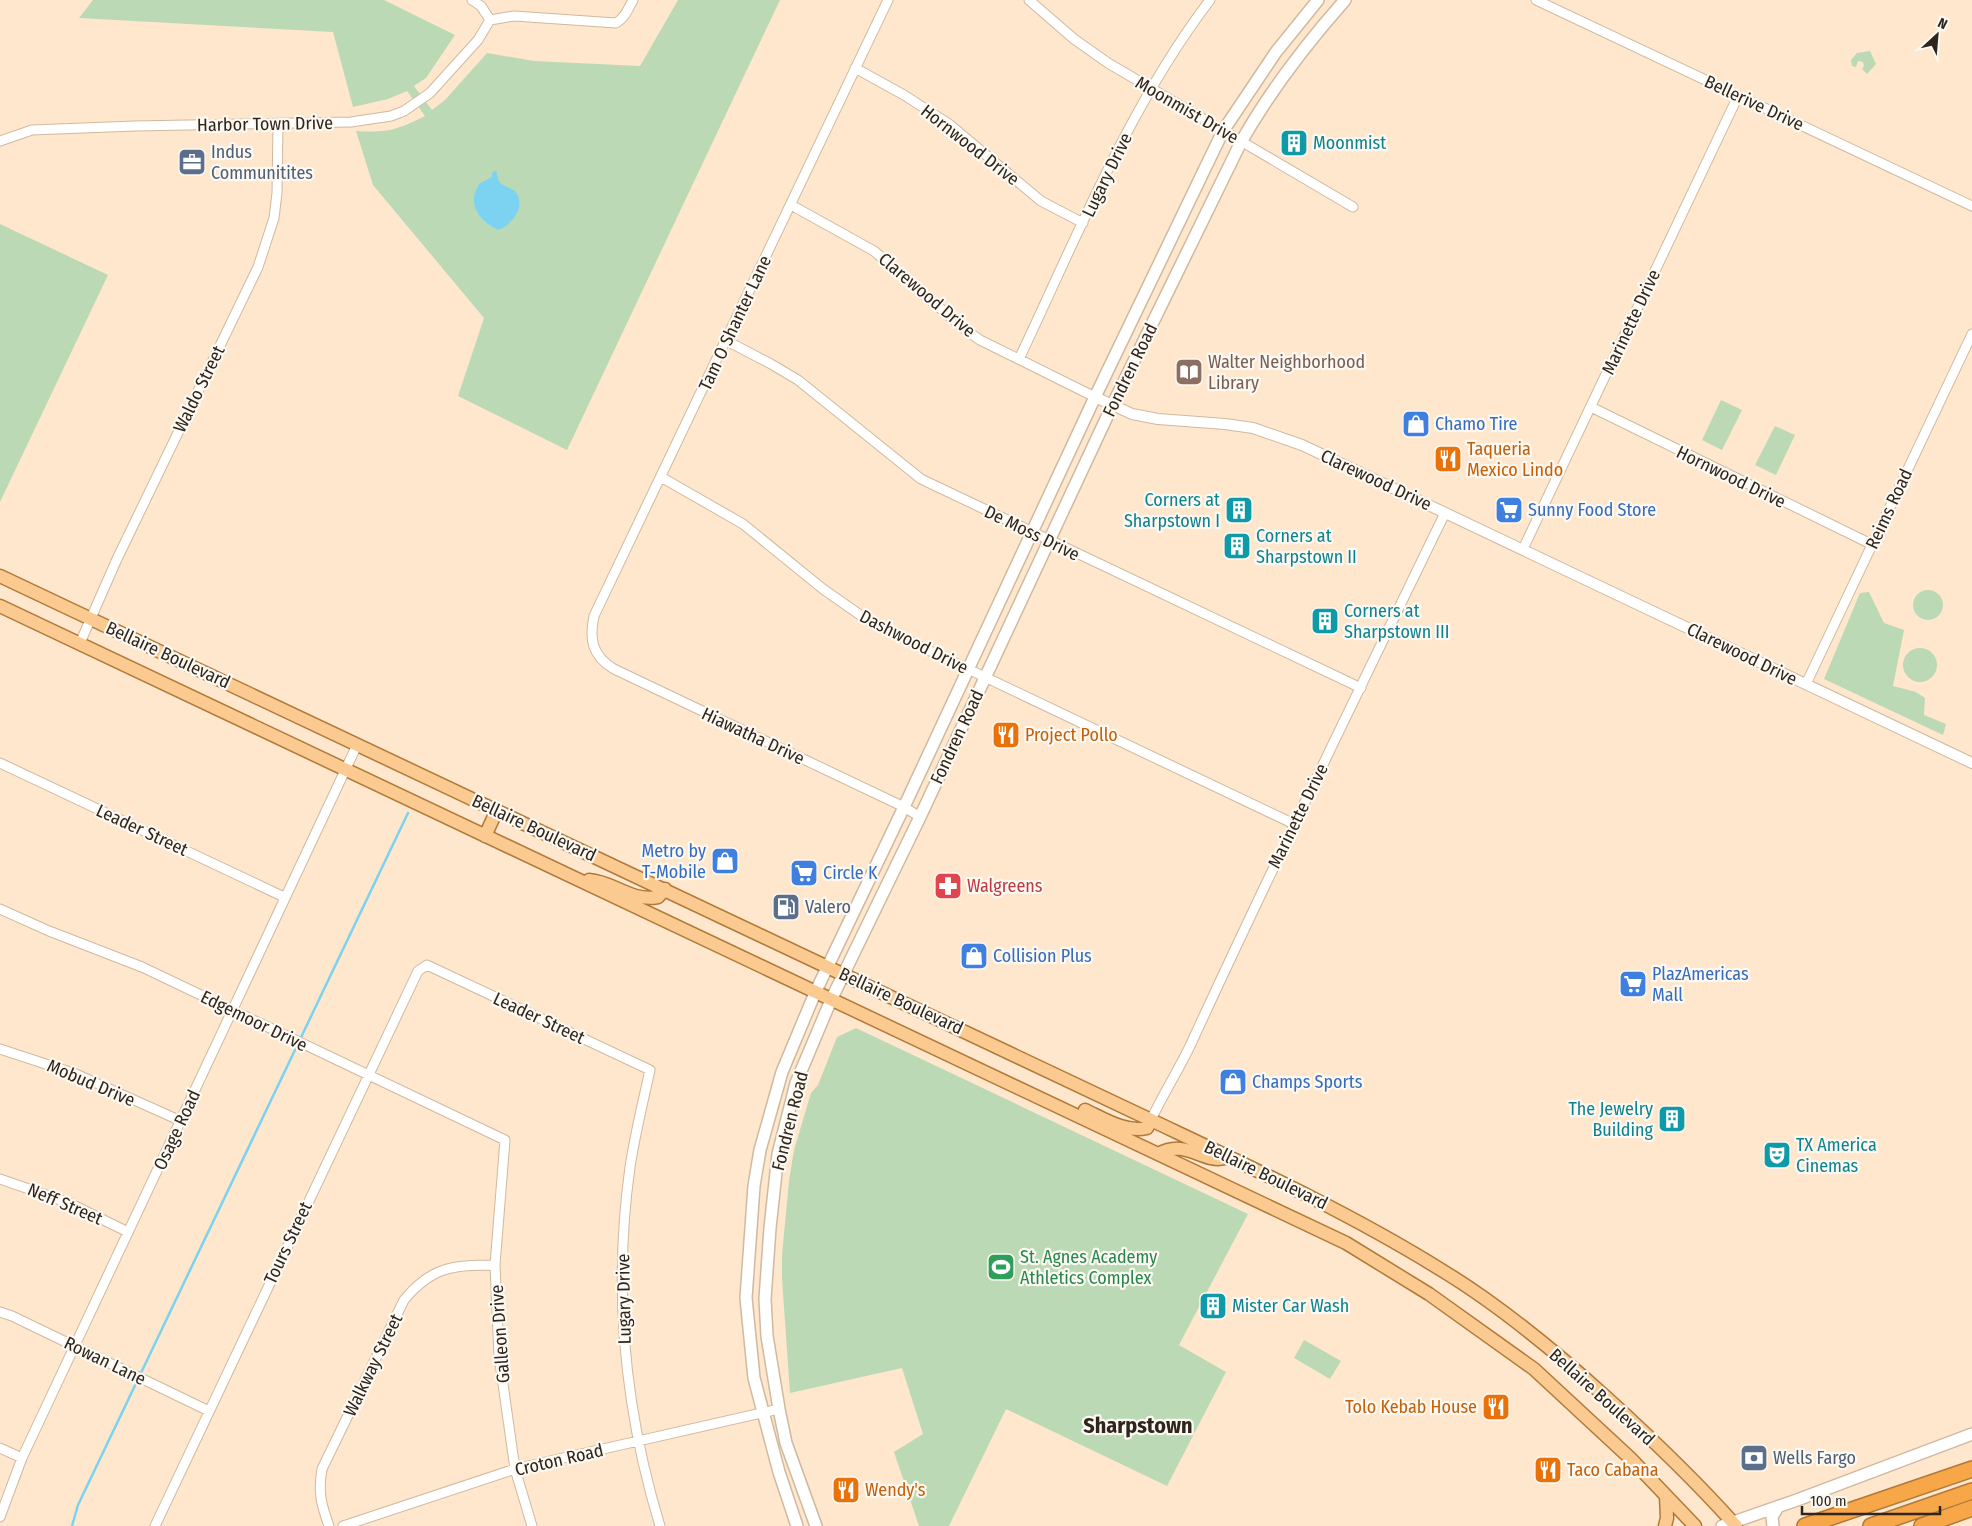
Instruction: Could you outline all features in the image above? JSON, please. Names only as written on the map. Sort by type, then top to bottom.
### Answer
[{"type":"highway","points":[[1807,1525],[1972,1468]]},
{"type":"highway","points":[[1871,1526],[1972,1491]]},
{"type":"highway","points":[[1922,1526],[1972,1508]]},
{"type":"main road","name":"Fondren Road","points":[[797,1526],[779,1472],[754,1378],[746,1298],[754,1186],[760,1150],[782,1072],[815,993],[969,670],[1095,397],[1223,132],[1276,52],[1318,0]]},
{"type":"main road","name":"Fondren Road","points":[[816,1526],[786,1442],[778,1409],[768,1344],[765,1299],[778,1154],[796,1082],[831,1000],[920,817],[1112,406],[1241,142],[1254,118],[1291,65],[1344,0]]},
{"type":"main road","name":"Bellaire Boulevard","points":[[0,576],[1230,1157],[1371,1228],[1444,1272],[1501,1310],[1584,1377],[1641,1430],[1730,1525]]},
{"type":"main road","name":"Bellaire Boulevard","points":[[0,606],[815,993],[1341,1240],[1429,1294],[1534,1369],[1630,1458],[1695,1526]]},
{"type":"main road","points":[[485,836],[497,810]]},
{"type":"main road","points":[[574,879],[599,881],[640,899],[658,897],[665,890]]},
{"type":"main road","points":[[1056,1106],[1080,1108],[1120,1126],[1133,1129],[1146,1128],[1151,1120]]},
{"type":"main road","points":[[1158,1154],[1176,1148],[1220,1159],[1230,1157]]},
{"type":"main road","points":[[760,1150],[778,1154]]},
{"type":"main road","points":[[1730,1525],[1972,1434]]},
{"type":"main road","points":[[1665,1526],[1667,1518],[1666,1496]]},
{"type":"main road","points":[[1773,1526],[1772,1518],[1778,1507]]},
{"type":"street","points":[[472,0],[481,6],[490,20],[514,16],[616,23],[622,20],[633,0]]},
{"type":"street","name":"Tam O Shanter Lane","points":[[593,647],[591,629],[594,616],[727,341],[888,0]]},
{"type":"street","name":"Moonmist Drive","points":[[1029,0],[1074,39],[1108,63],[1353,207]]},
{"type":"street","name":"Lugary Drive","points":[[1018,359],[1125,137],[1170,58],[1210,0]]},
{"type":"street","name":"Bellerive Drive","points":[[1536,0],[1972,206]]},
{"type":"street","name":"Harbor Town Drive","points":[[0,141],[32,130],[134,126],[278,125],[375,120],[404,111],[430,94],[478,40],[490,20]]},
{"type":"street","name":"Hornwood Drive","points":[[855,68],[904,95],[949,124],[1041,201],[1083,223]]},
{"type":"street","name":"Marinette Drive","points":[[1523,549],[1738,96]]},
{"type":"street","name":"Waldo Street","points":[[80,644],[117,558],[258,266],[274,218],[277,193],[278,125]]},
{"type":"street","name":"Clarewood Drive","points":[[791,204],[874,251],[963,328],[980,340],[1112,406],[1132,414],[1158,419],[1253,428],[1302,445],[1972,763]]},
{"type":"street","name":"Reims Road","points":[[1806,684],[1972,334]]},
{"type":"street","name":"De Moss Drive","points":[[727,341],[798,380],[921,479],[1360,688]]},
{"type":"street","name":"Hornwood Drive","points":[[1591,408],[1872,544]]},
{"type":"street","name":"Dashwood Drive","points":[[661,477],[743,524],[823,589],[863,617],[985,678],[1294,824]]},
{"type":"street","name":"Marinette Drive","points":[[1151,1120],[1161,1097],[1181,1064],[1294,824],[1445,513]]},
{"type":"street","name":"Hiawatha Drive","points":[[593,647],[598,657],[614,669],[920,817]]},
{"type":"street","name":"Osage Road","points":[[0,1516],[22,1458],[357,745]]},
{"type":"street","name":"Leader Street","points":[[0,763],[284,897]]},
{"type":"street","name":"Edgemoor Drive","points":[[0,908],[49,931],[142,968],[505,1140]]},
{"type":"street","name":"Leader Street","points":[[427,965],[650,1070]]},
{"type":"street","name":"Tours Street","points":[[155,1526],[367,1076],[418,971],[427,965]]},
{"type":"street","name":"Mobud Drive","points":[[0,1049],[76,1074],[181,1121]]},
{"type":"street","name":"Lugary Drive","points":[[650,1070],[630,1165],[624,1213],[621,1285],[626,1360],[637,1442],[660,1526]]},
{"type":"street","name":"Galleon Drive","points":[[505,1140],[495,1265],[499,1356],[515,1468],[532,1526]]},
{"type":"street","name":"Neff Street","points":[[0,1179],[69,1203],[128,1232]]},
{"type":"street","name":"Walkway Street","points":[[328,1526],[320,1500],[319,1484],[322,1469],[404,1300],[416,1286],[430,1276],[446,1269],[461,1265],[495,1265]]},
{"type":"street","name":"Rowan Lane","points":[[0,1312],[12,1316],[209,1411]]},
{"type":"street","name":"Croton Road","points":[[343,1526],[515,1468],[778,1409]]},
{"type":"street","points":[[0,1448],[22,1458]]},
{"type":"green space","points":[[93,0],[384,0],[455,35],[426,78],[414,86],[432,110],[445,100],[487,53],[534,61],[640,66],[678,0],[780,0],[567,450],[458,396],[484,318],[373,185],[356,131],[392,130],[425,116],[407,91],[388,99],[353,107],[333,32],[79,18]]},
{"type":"green space","points":[[1870,51],[1876,64],[1867,74],[1862,69],[1864,66],[1863,62],[1858,61],[1856,67],[1852,66],[1851,60],[1857,53]]},
{"type":"green space","points":[[0,224],[108,275],[0,502]]},
{"type":"green space","points":[[1721,400],[1742,410],[1722,450],[1702,440]]},
{"type":"green space","points":[[1775,426],[1795,435],[1776,475],[1755,465]]},
{"type":"green space","points":[[1928,590],[1939,594],[1943,605],[1939,616],[1928,620],[1917,616],[1913,605],[1917,594]]},
{"type":"green space","points":[[1869,592],[1884,623],[1904,630],[1893,686],[1916,692],[1925,698],[1924,715],[1946,724],[1943,735],[1824,679],[1860,593]]},
{"type":"green space","points":[[1920,648],[1932,653],[1937,665],[1932,677],[1920,682],[1908,677],[1903,665],[1908,653]]},
{"type":"green space","name":"St. Agnes Academy Athletics Complex","points":[[856,1028],[1248,1214],[1179,1345],[1226,1372],[1167,1486],[1006,1409],[949,1526],[919,1526],[894,1452],[923,1434],[902,1368],[790,1393],[782,1255],[794,1150],[811,1093],[818,1085],[837,1037]]},
{"type":"green space","points":[[1304,1340],[1341,1361],[1330,1379],[1294,1358]]},
{"type":"water","points":[[496,170],[499,181],[516,193],[519,201],[515,217],[498,230],[485,222],[478,214],[474,198],[479,184],[492,177],[492,173]]},
{"type":"waterway","points":[[72,1526],[78,1505],[408,813]]},
{"type":"place","name":"Moonmist","points":[[1294,143]]},
{"type":"place","name":"Indus Communitites","points":[[192,162]]},
{"type":"place","name":"Walter Neighborhood Library","points":[[1189,372]]},
{"type":"place","name":"Chamo Tire","points":[[1416,424]]},
{"type":"place","name":"Taqueria Mexico Lindo","points":[[1448,459]]},
{"type":"place","name":"Corners at Sharpstown I","points":[[1239,510]]},
{"type":"place","name":"Sunny Food Store","points":[[1509,510]]},
{"type":"place","name":"Corners at Sharpstown II","points":[[1237,546]]},
{"type":"place","name":"Corners at Sharpstown III","points":[[1325,621]]},
{"type":"place","name":"Project Pollo","points":[[1006,735]]},
{"type":"place","name":"Metro by T-Mobile","points":[[725,861]]},
{"type":"place","name":"Circle K","points":[[804,873]]},
{"type":"place","name":"Walgreens","points":[[948,886]]},
{"type":"place","name":"Valero","points":[[786,907]]},
{"type":"place","name":"Collision Plus","points":[[974,956]]},
{"type":"place","name":"PlazAmericas Mall","points":[[1633,984]]},
{"type":"place","name":"Champs Sports","points":[[1233,1082]]},
{"type":"place","name":"The Jewelry Building","points":[[1672,1119]]},
{"type":"place","name":"TX America Cinemas","points":[[1777,1155]]},
{"type":"place","name":"St. Agnes Academy Athletics Complex","points":[[1001,1267]]},
{"type":"place","name":"Mister Car Wash","points":[[1213,1306]]},
{"type":"place","name":"Tolo Kebab House","points":[[1496,1407]]},
{"type":"place","name":"Wells Fargo","points":[[1754,1458]]},
{"type":"place","name":"Taco Cabana","points":[[1548,1470]]},
{"type":"place","name":"Wendy's","points":[[846,1490]]},
{"type":"district","name":"Sharpstown","points":[[1138,1425]]}]
